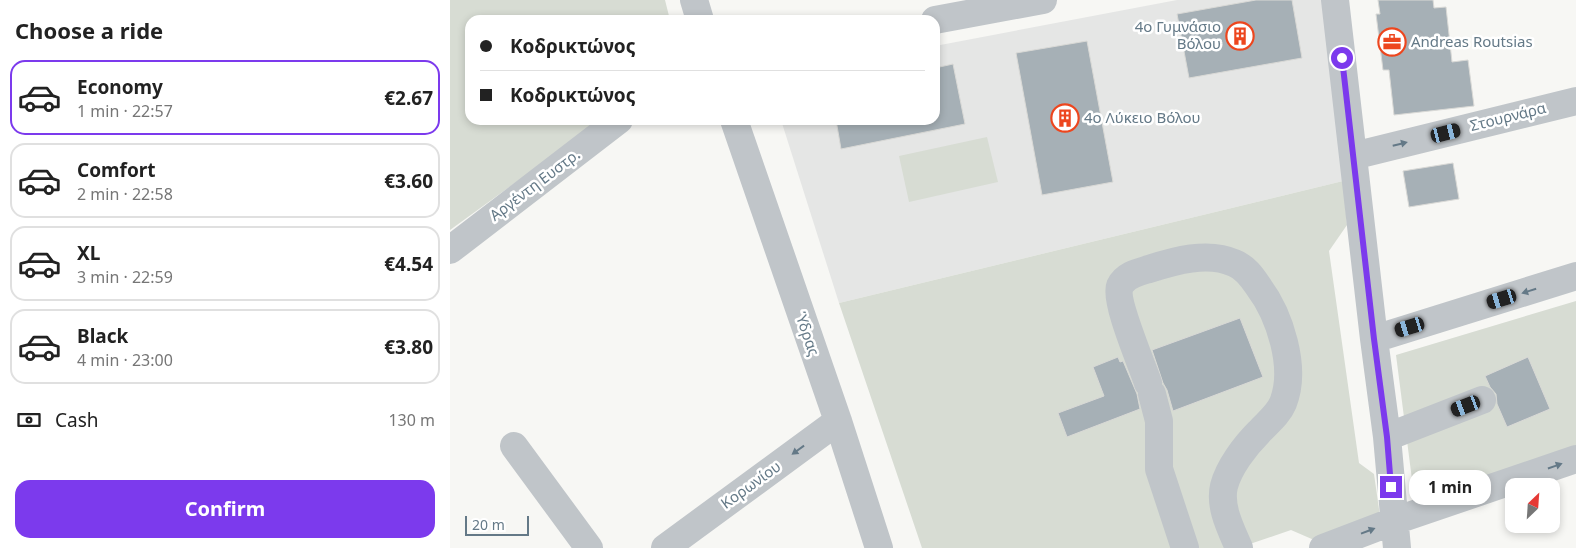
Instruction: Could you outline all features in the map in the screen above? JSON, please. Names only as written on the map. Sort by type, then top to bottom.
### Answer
[{"type":"street","points":[[694,0],[698,15]]},
{"type":"street","points":[[940,19],[1043,0]]},
{"type":"street","points":[[1335,0],[1387,437],[1397,548]]},
{"type":"street","name":"Στουρνάρα","points":[[1353,156],[1576,101]]},
{"type":"street","name":"Αργέντη Ευστρ.","points":[[450,250],[612,125]]},
{"type":"street","name":"Ύδρας","points":[[736,125],[838,421],[879,548]]},
{"type":"street","points":[[1185,548],[1160,469],[1159,421],[1121,306],[1119,291],[1122,283],[1131,275],[1139,272],[1186,260],[1215,258],[1229,261],[1243,268],[1259,286],[1273,307],[1282,330],[1286,350],[1288,379],[1282,405],[1252,440],[1230,471],[1224,488],[1225,512],[1238,548]]},
{"type":"street","points":[[1374,339],[1576,276]]},
{"type":"street","points":[[1387,437],[1482,400]]},
{"type":"street","name":"Κορωνίου","points":[[665,548],[838,421]]},
{"type":"street","points":[[514,446],[589,548]]},
{"type":"street","points":[[1323,548],[1394,521],[1576,459]]},
{"type":"shaded area","points":[[450,0],[665,0],[669,15],[465,15],[465,125],[595,125],[450,230]]},
{"type":"shaded area","points":[[1177,0],[1323,0],[1343,181],[839,303],[783,125],[940,125],[940,45]]},
{"type":"shaded area","points":[[987,137],[998,182],[909,202],[899,156]]},
{"type":"shaded area","points":[[1343,181],[1347,225],[1329,251],[1359,463],[1374,474],[1381,523],[1321,543],[1291,530],[1238,548],[922,548],[839,303]]},
{"type":"shaded area","points":[[1576,301],[1576,450],[1415,503],[1396,355]]},
{"type":"building","name":"4ο Γυμνάσιο Βόλου","points":[[1256,0],[1292,0],[1302,58],[1189,78],[1177,14]]},
{"type":"building","points":[[1378,0],[1433,0],[1434,8],[1446,7],[1452,62],[1468,60],[1474,106],[1394,115],[1389,70],[1383,70],[1376,14],[1380,14]]},
{"type":"building","name":"4ο Λύκειο Βόλου","points":[[1087,41],[1113,182],[1042,195],[1016,53]]},
{"type":"building","points":[[953,64],[965,124],[841,149],[837,125],[940,125],[940,67]]},
{"type":"building","points":[[1453,163],[1459,199],[1409,207],[1403,171]]},
{"type":"building","points":[[1240,318],[1263,377],[1173,411],[1152,350]]},
{"type":"building","points":[[1118,357],[1120,362],[1123,361],[1137,394],[1140,409],[1067,437],[1058,413],[1104,396],[1093,367]]},
{"type":"building","points":[[1528,357],[1550,409],[1507,427],[1497,404],[1496,394],[1485,376]]},
{"type":"place","name":"4ο Γυμνάσιο Βόλου","points":[[1240,36]]},
{"type":"place","name":"Andreas Routsias","points":[[1392,42]]},
{"type":"place","name":"4ο Λύκειο Βόλου","points":[[1065,118]]},
{"type":"route","points":[[1342,58],[1387,437],[1391,487]]}]
